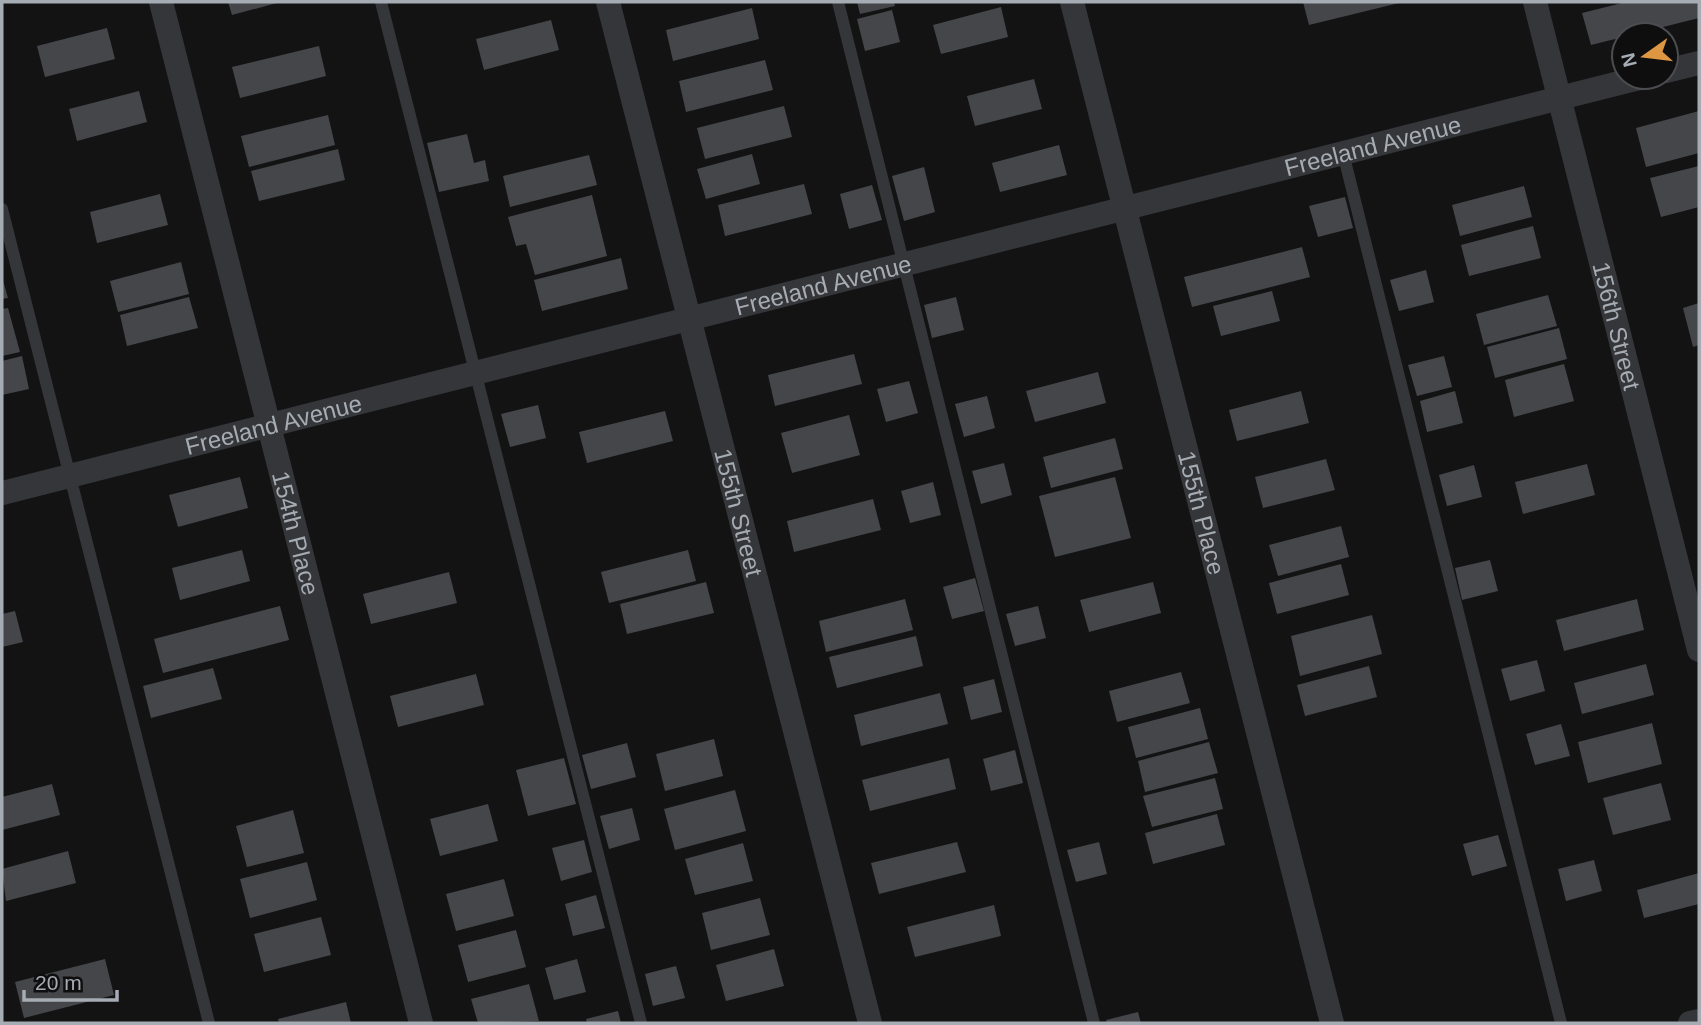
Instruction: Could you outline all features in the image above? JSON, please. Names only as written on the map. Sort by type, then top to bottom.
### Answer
[{"type":"street","name":"154th Place","points":[[161,2],[421,1023]]},
{"type":"street","name":"155th Street","points":[[608,2],[870,1023]]},
{"type":"street","name":"155th Place","points":[[1072,2],[1332,1023]]},
{"type":"street","name":"156th Street","points":[[1535,2],[1699,650]]},
{"type":"street","points":[[1680,68],[1699,63]]},
{"type":"street","name":"Freeland Avenue","points":[[2,493],[1610,85]]},
{"type":"street","points":[[1690,1023],[1699,1021]]},
{"type":"lane","points":[[382,2],[641,1023]]},
{"type":"lane","points":[[838,2],[1094,1023]]},
{"type":"lane","points":[[1343,153],[1560,1023]]},
{"type":"lane","points":[[2,209],[209,1023]]},
{"type":"building","points":[[228,2],[276,2],[277,3],[232,15]]},
{"type":"building","points":[[857,2],[894,2],[895,6],[860,14]]},
{"type":"building","points":[[1303,2],[1399,2],[1399,3],[1309,25]]},
{"type":"building","points":[[1626,2],[1699,2],[1699,18],[1680,23],[1610,21],[1610,40],[1591,45],[1582,13]]},
{"type":"building","points":[[1001,7],[1008,37],[941,54],[933,25]]},
{"type":"building","points":[[752,8],[759,39],[673,61],[666,30]]},
{"type":"building","points":[[892,10],[900,42],[865,51],[857,19]]},
{"type":"building","points":[[551,20],[559,50],[484,70],[476,39]]},
{"type":"building","points":[[107,28],[115,59],[45,77],[37,46]]},
{"type":"building","points":[[319,46],[326,76],[240,98],[232,67]]},
{"type":"building","points":[[765,60],[773,90],[686,112],[679,81]]},
{"type":"building","points":[[1034,79],[1042,109],[975,126],[967,96]]},
{"type":"building","points":[[139,91],[147,122],[77,141],[69,109]]},
{"type":"building","points":[[784,106],[792,137],[705,159],[697,128]]},
{"type":"building","points":[[1699,111],[1699,153],[1646,167],[1636,128]]},
{"type":"building","points":[[328,115],[335,145],[249,167],[241,136]]},
{"type":"building","points":[[467,134],[474,163],[485,160],[489,181],[439,192],[427,143]]},
{"type":"building","points":[[1059,145],[1067,175],[1000,192],[992,163]]},
{"type":"building","points":[[338,149],[345,180],[259,201],[251,171]]},
{"type":"building","points":[[752,154],[760,184],[706,199],[697,169]]},
{"type":"building","points":[[589,155],[597,185],[510,207],[503,176]]},
{"type":"building","points":[[1699,166],[1699,207],[1661,217],[1650,178]]},
{"type":"building","points":[[924,167],[935,212],[904,221],[892,176]]},
{"type":"building","points":[[804,184],[812,214],[725,236],[718,205]]},
{"type":"building","points":[[872,185],[882,220],[849,229],[840,194]]},
{"type":"building","points":[[1524,186],[1532,217],[1460,236],[1452,205]]},
{"type":"building","points":[[160,194],[168,225],[97,243],[90,212]]},
{"type":"building","points":[[592,195],[607,256],[535,275],[526,244],[516,246],[508,217]]},
{"type":"building","points":[[1345,197],[1353,228],[1318,237],[1309,206]]},
{"type":"building","points":[[1533,226],[1541,258],[1469,276],[1461,245]]},
{"type":"building","points":[[1302,247],[1310,277],[1192,307],[1184,277]]},
{"type":"building","points":[[621,258],[628,289],[542,311],[534,280]]},
{"type":"building","points":[[181,262],[189,294],[118,312],[110,281]]},
{"type":"building","points":[[1426,270],[1434,302],[1399,311],[1390,280]]},
{"type":"building","points":[[2,277],[8,298],[2,299]]},
{"type":"building","points":[[1272,291],[1280,321],[1221,336],[1213,306]]},
{"type":"building","points":[[1548,295],[1557,326],[1484,345],[1476,314]]},
{"type":"building","points":[[189,297],[198,328],[127,346],[120,315]]},
{"type":"building","points":[[956,297],[964,330],[932,338],[924,305]]},
{"type":"building","points":[[1699,303],[1699,345],[1693,347],[1683,308]]},
{"type":"building","points":[[8,308],[20,352],[2,356],[2,309]]},
{"type":"building","points":[[1559,328],[1567,359],[1495,378],[1487,347]]},
{"type":"building","points":[[854,354],[862,384],[775,406],[768,375]]},
{"type":"building","points":[[22,356],[29,389],[2,395],[2,361]]},
{"type":"building","points":[[1444,356],[1452,387],[1417,396],[1408,365]]},
{"type":"building","points":[[1564,364],[1574,401],[1514,417],[1505,380]]},
{"type":"building","points":[[1098,372],[1106,403],[1035,422],[1026,391]]},
{"type":"building","points":[[909,381],[918,413],[886,422],[877,389]]},
{"type":"building","points":[[1301,391],[1309,423],[1237,441],[1229,410]]},
{"type":"building","points":[[1455,391],[1463,423],[1427,432],[1420,401]]},
{"type":"building","points":[[987,396],[995,428],[964,437],[955,404]]},
{"type":"building","points":[[538,405],[546,438],[510,447],[501,414]]},
{"type":"building","points":[[665,411],[673,441],[587,463],[579,432]]},
{"type":"building","points":[[849,415],[860,455],[792,473],[781,433]]},
{"type":"building","points":[[1115,438],[1123,469],[1051,488],[1043,457]]},
{"type":"building","points":[[1326,459],[1335,490],[1263,508],[1255,477]]},
{"type":"building","points":[[1004,463],[1012,495],[981,504],[972,471]]},
{"type":"building","points":[[1587,464],[1595,495],[1523,514],[1515,482]]},
{"type":"building","points":[[1474,465],[1482,497],[1447,506],[1439,475]]},
{"type":"building","points":[[240,477],[248,508],[178,527],[169,495]]},
{"type":"building","points":[[1115,477],[1131,538],[1055,557],[1039,496]]},
{"type":"building","points":[[933,482],[941,515],[910,523],[901,491]]},
{"type":"building","points":[[873,499],[881,530],[794,552],[787,521]]},
{"type":"building","points":[[1341,526],[1349,557],[1278,576],[1269,545]]},
{"type":"building","points":[[242,550],[250,581],[180,600],[172,568]]},
{"type":"building","points":[[688,550],[696,581],[609,603],[601,572]]},
{"type":"building","points":[[1490,560],[1498,591],[1462,600],[1455,568]]},
{"type":"building","points":[[1341,564],[1349,595],[1277,614],[1269,583]]},
{"type":"building","points":[[449,572],[457,603],[371,624],[363,594]]},
{"type":"building","points":[[975,578],[984,611],[952,619],[943,587]]},
{"type":"building","points":[[706,582],[714,613],[627,634],[620,604]]},
{"type":"building","points":[[1153,582],[1161,613],[1089,632],[1080,600]]},
{"type":"building","points":[[905,599],[913,630],[826,652],[819,621]]},
{"type":"building","points":[[1637,599],[1644,630],[1564,651],[1556,620]]},
{"type":"building","points":[[280,606],[289,640],[163,673],[154,639]]},
{"type":"building","points":[[1038,606],[1046,638],[1015,646],[1006,614]]},
{"type":"building","points":[[15,611],[23,642],[2,647],[2,614]]},
{"type":"building","points":[[1372,615],[1382,654],[1300,676],[1291,636]]},
{"type":"building","points":[[916,636],[923,666],[837,688],[829,657]]},
{"type":"building","points":[[1537,660],[1545,691],[1510,701],[1501,669]]},
{"type":"building","points":[[1646,664],[1654,695],[1582,714],[1574,683]]},
{"type":"building","points":[[1369,666],[1377,697],[1305,716],[1297,685]]},
{"type":"building","points":[[213,668],[222,699],[151,718],[143,686]]},
{"type":"building","points":[[1181,672],[1190,703],[1117,722],[1109,691]]},
{"type":"building","points":[[476,674],[484,705],[398,727],[390,696]]},
{"type":"building","points":[[994,679],[1002,712],[971,720],[963,687]]},
{"type":"building","points":[[940,693],[948,724],[861,746],[854,715]]},
{"type":"building","points":[[1200,708],[1208,739],[1136,758],[1128,727]]},
{"type":"building","points":[[1652,723],[1662,764],[1588,783],[1578,742]]},
{"type":"building","points":[[1561,724],[1570,756],[1535,765],[1526,734]]},
{"type":"building","points":[[714,739],[723,776],[665,791],[656,754]]},
{"type":"building","points":[[1209,742],[1218,773],[1145,792],[1138,761]]},
{"type":"building","points":[[627,743],[636,777],[591,789],[582,755]]},
{"type":"building","points":[[1015,750],[1023,783],[991,791],[983,759]]},
{"type":"building","points":[[564,758],[576,804],[528,816],[516,770]]},
{"type":"building","points":[[949,758],[956,789],[870,811],[862,780]]},
{"type":"building","points":[[1215,778],[1223,809],[1152,827],[1143,796]]},
{"type":"building","points":[[1661,783],[1671,820],[1613,835],[1603,798]]},
{"type":"building","points":[[52,784],[60,815],[2,830],[2,797]]},
{"type":"building","points":[[735,790],[746,831],[675,850],[664,809]]},
{"type":"building","points":[[488,804],[498,841],[440,856],[430,819]]},
{"type":"building","points":[[632,808],[640,840],[609,849],[600,816]]},
{"type":"building","points":[[293,810],[304,853],[247,867],[236,826]]},
{"type":"building","points":[[1217,814],[1225,845],[1153,864],[1145,833]]},
{"type":"building","points":[[1498,835],[1507,866],[1472,876],[1463,844]]},
{"type":"building","points":[[584,840],[592,872],[561,881],[552,848]]},
{"type":"building","points":[[957,842],[966,872],[879,894],[871,863]]},
{"type":"building","points":[[1099,842],[1107,874],[1076,882],[1067,850]]},
{"type":"building","points":[[743,843],[753,881],[695,895],[685,859]]},
{"type":"building","points":[[68,851],[76,883],[6,901],[2,869]]},
{"type":"building","points":[[1594,860],[1602,891],[1566,901],[1558,869]]},
{"type":"building","points":[[307,862],[317,900],[250,918],[240,879]]},
{"type":"building","points":[[1699,873],[1699,904],[1644,918],[1637,890]]},
{"type":"building","points":[[504,879],[514,916],[456,931],[446,894]]},
{"type":"building","points":[[596,895],[605,928],[573,936],[565,904]]},
{"type":"building","points":[[760,898],[770,935],[711,950],[702,913]]},
{"type":"building","points":[[994,905],[1001,936],[915,957],[907,927]]},
{"type":"building","points":[[321,917],[331,955],[264,972],[254,934]]},
{"type":"building","points":[[516,930],[526,967],[468,982],[458,945]]},
{"type":"building","points":[[774,949],[784,986],[726,1001],[716,965]]},
{"type":"building","points":[[105,959],[114,995],[24,1018],[15,982]]},
{"type":"building","points":[[577,959],[586,992],[554,1000],[545,968]]},
{"type":"building","points":[[676,966],[685,998],[653,1006],[645,974]]},
{"type":"building","points":[[529,984],[539,1021],[478,1023],[471,999]]},
{"type":"building","points":[[346,1002],[351,1023],[279,1023],[278,1019]]},
{"type":"building","points":[[618,1011],[621,1023],[587,1023],[586,1019]]},
{"type":"building","points":[[1138,1012],[1141,1023],[1107,1023],[1106,1020]]}]
